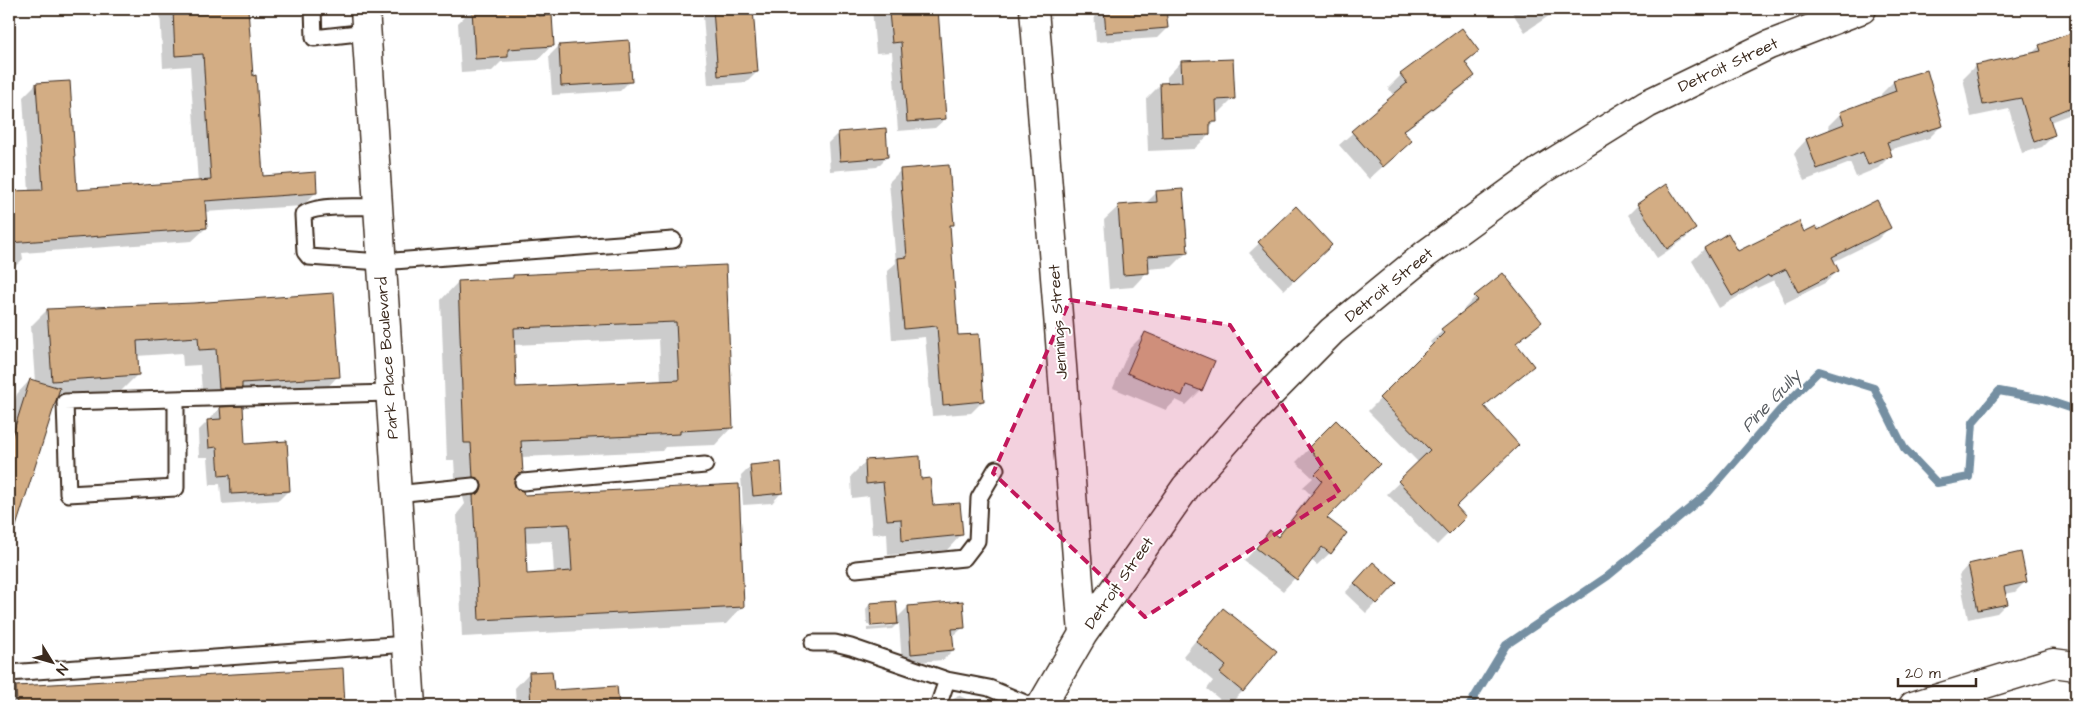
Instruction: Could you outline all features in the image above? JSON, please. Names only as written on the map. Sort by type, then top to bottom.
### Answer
[{"type":"street","name":"Jennings Street","points":[[1034,9],[1082,634]]},
{"type":"street","name":"Detroit Street","points":[[1041,706],[1082,634],[1186,487],[1254,410],[1332,331],[1426,254],[1541,170],[1647,104],[1769,45],[1862,9]]},
{"type":"street","name":"Park Place Boulevard","points":[[366,20],[411,706]]},
{"type":"street","points":[[1913,706],[2053,663],[2076,666]]},
{"type":"lane","points":[[313,9],[314,38],[366,20]]},
{"type":"lane","points":[[378,207],[332,207],[306,211],[304,215],[305,252],[309,257],[381,262],[674,240]]},
{"type":"lane","points":[[176,399],[176,488],[68,494],[65,402],[389,393]]},
{"type":"lane","points":[[523,482],[705,465]]},
{"type":"lane","points":[[856,569],[964,558],[977,541],[979,498],[996,469]]},
{"type":"lane","points":[[396,494],[473,486]]},
{"type":"lane","points":[[813,643],[835,643],[851,647],[947,680],[990,688],[1032,706]]},
{"type":"lane","points":[[9,673],[407,644]]},
{"type":"lane","points":[[938,706],[947,680]]},
{"type":"highlighted area","points":[[1070,300],[1230,325],[1340,493],[1145,617],[993,473]]},
{"type":"building","points":[[173,9],[248,9],[253,76],[256,75],[263,176],[316,172],[317,193],[205,201],[207,228],[9,243],[9,191],[43,190],[36,83],[70,81],[77,190],[211,180],[203,54],[175,56]]},
{"type":"building","points":[[472,9],[538,9],[538,16],[552,15],[554,46],[508,49],[508,57],[475,59]]},
{"type":"building","points":[[713,9],[753,9],[758,72],[718,76]]},
{"type":"building","points":[[898,9],[938,9],[946,119],[907,122],[901,42],[892,43],[889,12],[898,11]]},
{"type":"building","points":[[1104,9],[1166,9],[1168,28],[1106,33]]},
{"type":"building","points":[[1462,28],[1479,51],[1465,62],[1475,76],[1403,131],[1412,141],[1383,167],[1351,131],[1407,83],[1400,74]]},
{"type":"building","points":[[2076,31],[2076,105],[2049,116],[2055,135],[2034,142],[2021,98],[1983,105],[1975,65],[2041,51],[2039,45]]},
{"type":"building","points":[[629,40],[632,82],[561,86],[559,45]]},
{"type":"building","points":[[1233,59],[1235,99],[1216,100],[1217,122],[1210,122],[1210,135],[1162,137],[1160,83],[1182,82],[1181,61]]},
{"type":"building","points":[[1927,70],[1943,126],[1887,142],[1892,156],[1868,165],[1863,152],[1817,169],[1806,139],[1844,124],[1840,112],[1896,91],[1893,80]]},
{"type":"building","points":[[886,128],[888,157],[840,161],[838,132]]},
{"type":"building","points":[[949,165],[954,225],[950,225],[958,335],[979,334],[984,401],[943,405],[937,326],[904,329],[898,258],[907,257],[900,169]]},
{"type":"building","points":[[1666,184],[1696,229],[1667,249],[1637,204]]},
{"type":"building","points":[[1183,189],[1188,253],[1148,256],[1149,273],[1123,275],[1118,205],[1157,202],[1156,191]]},
{"type":"building","points":[[1877,200],[1891,228],[1832,257],[1839,271],[1798,292],[1786,269],[1769,277],[1768,275],[1732,296],[1704,248],[1728,233],[1738,251],[1799,221],[1804,232],[1816,226],[1818,230]]},
{"type":"building","points":[[1296,206],[1332,245],[1294,281],[1258,242]]},
{"type":"building","points":[[726,265],[733,428],[680,431],[680,434],[521,441],[523,473],[517,475],[514,482],[516,488],[523,491],[524,495],[739,484],[744,607],[479,620],[473,495],[479,493],[482,486],[480,480],[473,477],[471,443],[464,443],[458,281],[513,278],[513,275]],"holes":[[[676,322],[679,380],[516,387],[514,328]],[[569,524],[572,571],[527,574],[525,526]]]},
{"type":"building","points":[[1503,273],[1542,322],[1516,343],[1534,366],[1484,406],[1519,445],[1456,506],[1466,517],[1449,534],[1398,481],[1430,450],[1379,398],[1444,333],[1441,329],[1478,300],[1474,296]]},
{"type":"building","points":[[334,293],[340,377],[242,383],[242,388],[219,388],[216,349],[199,350],[198,337],[137,341],[139,375],[52,381],[47,309],[193,303]]},
{"type":"building","points":[[1145,332],[1215,361],[1202,391],[1186,385],[1182,396],[1127,373]]},
{"type":"building","points":[[30,379],[60,388],[13,536],[9,535],[9,446]]},
{"type":"building","points":[[243,406],[245,444],[287,441],[290,491],[231,494],[230,475],[219,476],[217,447],[209,448],[207,420],[221,419],[220,407]]},
{"type":"building","points":[[1336,420],[1380,464],[1327,518],[1347,533],[1331,554],[1322,547],[1297,580],[1256,548],[1270,530],[1278,537],[1322,481],[1315,474],[1324,465],[1308,448]]},
{"type":"building","points":[[920,456],[921,479],[930,478],[933,505],[960,503],[963,535],[902,541],[901,519],[887,520],[883,482],[866,484],[865,460]]},
{"type":"building","points":[[781,462],[783,493],[753,496],[750,465]]},
{"type":"building","points":[[2021,552],[2027,582],[2004,587],[2008,604],[1978,610],[1968,564]]},
{"type":"building","points":[[1373,562],[1397,583],[1377,604],[1354,583]]},
{"type":"building","points":[[896,601],[898,624],[871,626],[870,603]]},
{"type":"building","points":[[963,601],[965,628],[952,629],[954,650],[911,654],[908,606]]},
{"type":"building","points":[[1223,608],[1277,651],[1243,692],[1220,673],[1226,666],[1196,641]]},
{"type":"building","points":[[343,668],[345,706],[17,706],[16,686]]},
{"type":"building","points":[[552,671],[554,690],[617,686],[619,706],[531,706],[529,672]]},
{"type":"waterway","name":"Pine Gully","points":[[1469,706],[1506,645],[1608,576],[1708,493],[1779,411],[1819,371],[1874,388],[1904,448],[1937,483],[1969,477],[1973,422],[1999,391],[2043,399],[2076,410]]}]
